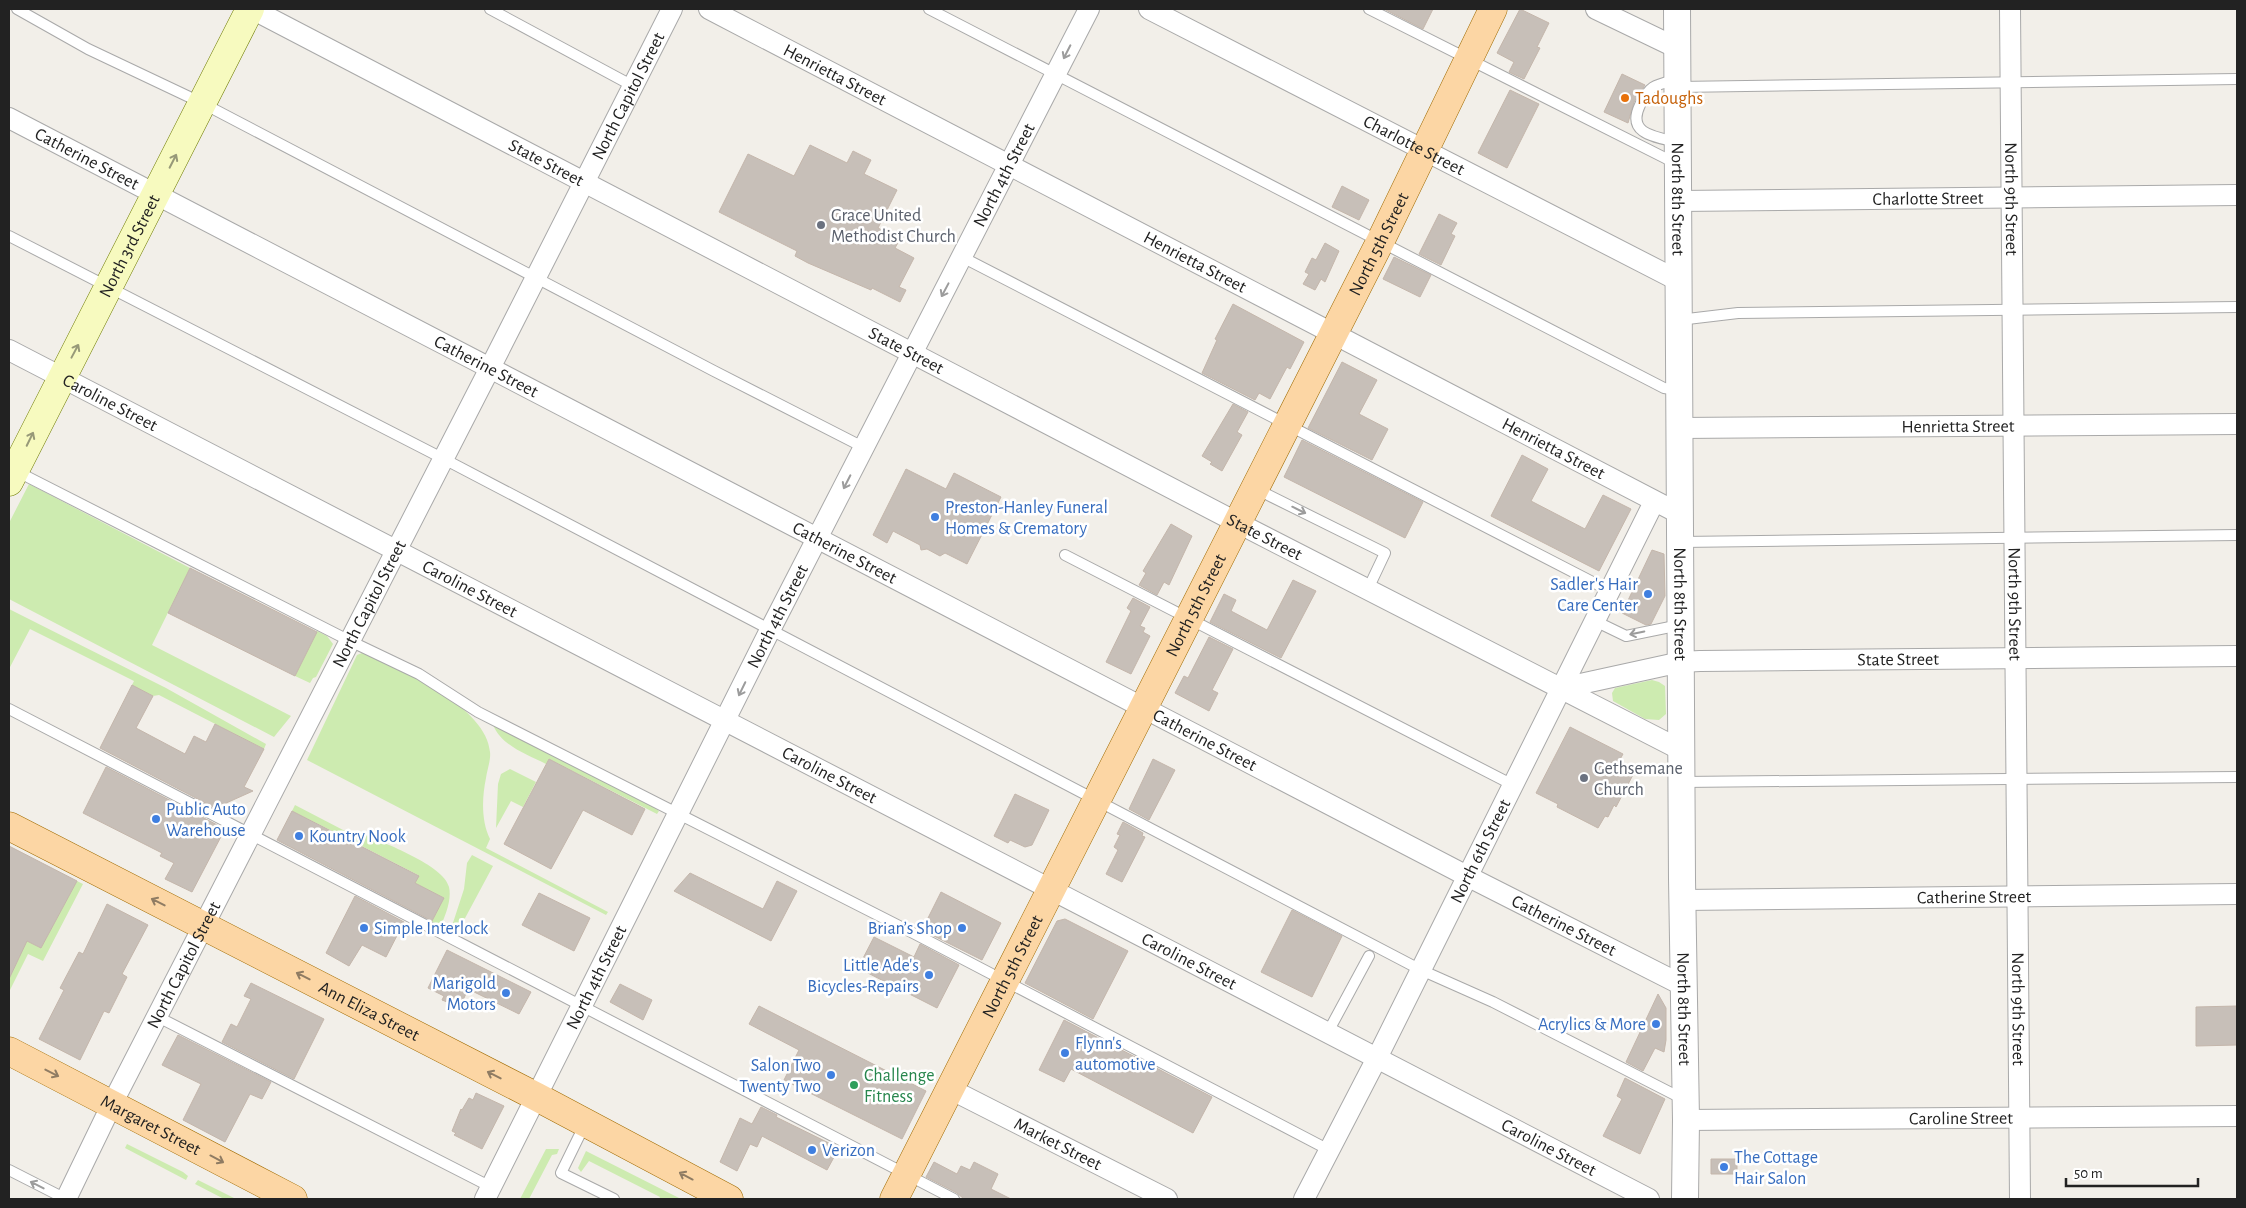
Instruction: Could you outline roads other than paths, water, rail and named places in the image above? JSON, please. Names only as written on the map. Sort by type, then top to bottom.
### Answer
[{"type":"main road","name":"North 3rd Street","points":[[11,473],[251,9]]},
{"type":"main road","name":"North 5th Street","points":[[897,1191],[1006,981],[1380,242],[1493,9]]},
{"type":"main road","name":"Ann Eliza Street","points":[[9,826],[537,1097],[723,1198]]},
{"type":"main road","name":"Margaret Street","points":[[9,1051],[293,1199]]},
{"type":"street","name":"State Street","points":[[251,9],[1238,523],[1681,750]]},
{"type":"street","name":"North Capitol Street","points":[[66,1199],[112,1104],[444,459],[672,9]]},
{"type":"street","name":"Henrietta Street","points":[[710,9],[1680,514]]},
{"type":"street","name":"North 4th Street","points":[[488,1193],[680,814],[770,630],[1089,9]]},
{"type":"street","name":"Charlotte Street","points":[[1149,9],[1679,281]]},
{"type":"street","points":[[1596,9],[1677,48]]},
{"type":"street","name":"North 8th Street","points":[[1677,9],[1682,900],[1686,1110],[1685,1199]]},
{"type":"street","name":"North 9th Street","points":[[2010,9],[2020,1199]]},
{"type":"street","name":"Catherine Street","points":[[9,118],[1467,876],[1684,986]]},
{"type":"street","name":"Charlotte Street","points":[[1678,201],[2237,195]]},
{"type":"street","name":"Caroline Street","points":[[9,350],[1051,891],[1650,1199]]},
{"type":"street","name":"Henrietta Street","points":[[1679,428],[2237,424]]},
{"type":"street","name":"North 6th Street","points":[[1304,1199],[1377,1058],[1654,502]]},
{"type":"street","name":"State Street","points":[[1562,688],[1681,662],[2237,656]]},
{"type":"street","name":"Catherine Street","points":[[1682,900],[2237,894]]},
{"type":"street","name":"Market Street","points":[[950,1089],[1167,1199]]},
{"type":"street","name":"Caroline Street","points":[[1686,1110],[2018,1118],[2237,1116]]},
{"type":"lane","points":[[17,9],[88,49],[202,103],[865,448]]},
{"type":"lane","points":[[490,9],[633,86]]},
{"type":"lane","points":[[929,9],[1664,388],[1679,390]]},
{"type":"lane","points":[[1369,9],[1468,59],[1678,153]]},
{"type":"lane","points":[[1678,153],[1655,137],[1642,131],[1636,123],[1635,116],[1648,90],[1654,86],[1677,84],[2010,83],[2237,79]]},
{"type":"lane","points":[[9,236],[444,459],[1420,970],[1493,1002],[1686,1110]]},
{"type":"lane","points":[[962,257],[1610,591]]},
{"type":"lane","points":[[1679,320],[1738,313],[2237,307]]},
{"type":"lane","points":[[11,473],[418,674],[478,712],[1006,981],[1329,1150]]},
{"type":"lane","points":[[1255,489],[1385,553],[1368,589]]},
{"type":"lane","points":[[1680,542],[2237,535]]},
{"type":"lane","points":[[1065,555],[1513,785]]},
{"type":"lane","points":[[1595,621],[1626,636],[1681,624]]},
{"type":"lane","points":[[9,708],[583,1006],[897,1191],[954,1199]]},
{"type":"lane","points":[[1682,782],[2237,777]]},
{"type":"lane","points":[[1328,1032],[1369,956]]},
{"type":"lane","points":[[158,1017],[488,1193]]},
{"type":"lane","points":[[586,1123],[561,1173],[614,1199]]},
{"type":"lane","points":[[9,1170],[66,1199]]},
{"type":"place","name":"Tadoughs","points":[[1625,98]]},
{"type":"place","name":"Grace United Methodist Church","points":[[821,225]]},
{"type":"place","name":"Preston-Hanley Funeral Homes & Crematory","points":[[935,517]]},
{"type":"place","name":"Sadler's Hair Care Center","points":[[1648,594]]},
{"type":"place","name":"Gethsemane Church","points":[[1584,778]]},
{"type":"place","name":"Public Auto Warehouse","points":[[156,819]]},
{"type":"place","name":"Kountry Nook","points":[[299,836]]},
{"type":"place","name":"Simple Interlock","points":[[364,928]]},
{"type":"place","name":"Brian’s Shop","points":[[962,928]]},
{"type":"place","name":"Little Ade's Bicycles-Repairs","points":[[929,975]]},
{"type":"place","name":"Marigold Motors","points":[[506,993]]},
{"type":"place","name":"Acrylics & More","points":[[1656,1024]]},
{"type":"place","name":"Flynn's automotive","points":[[1065,1053]]},
{"type":"place","name":"Salon Two Twenty Two","points":[[831,1075]]},
{"type":"place","name":"Challenge Fitness","points":[[854,1085]]},
{"type":"place","name":"Verizon","points":[[812,1150]]},
{"type":"place","name":"The Cottage Hair Salon","points":[[1724,1167]]}]
